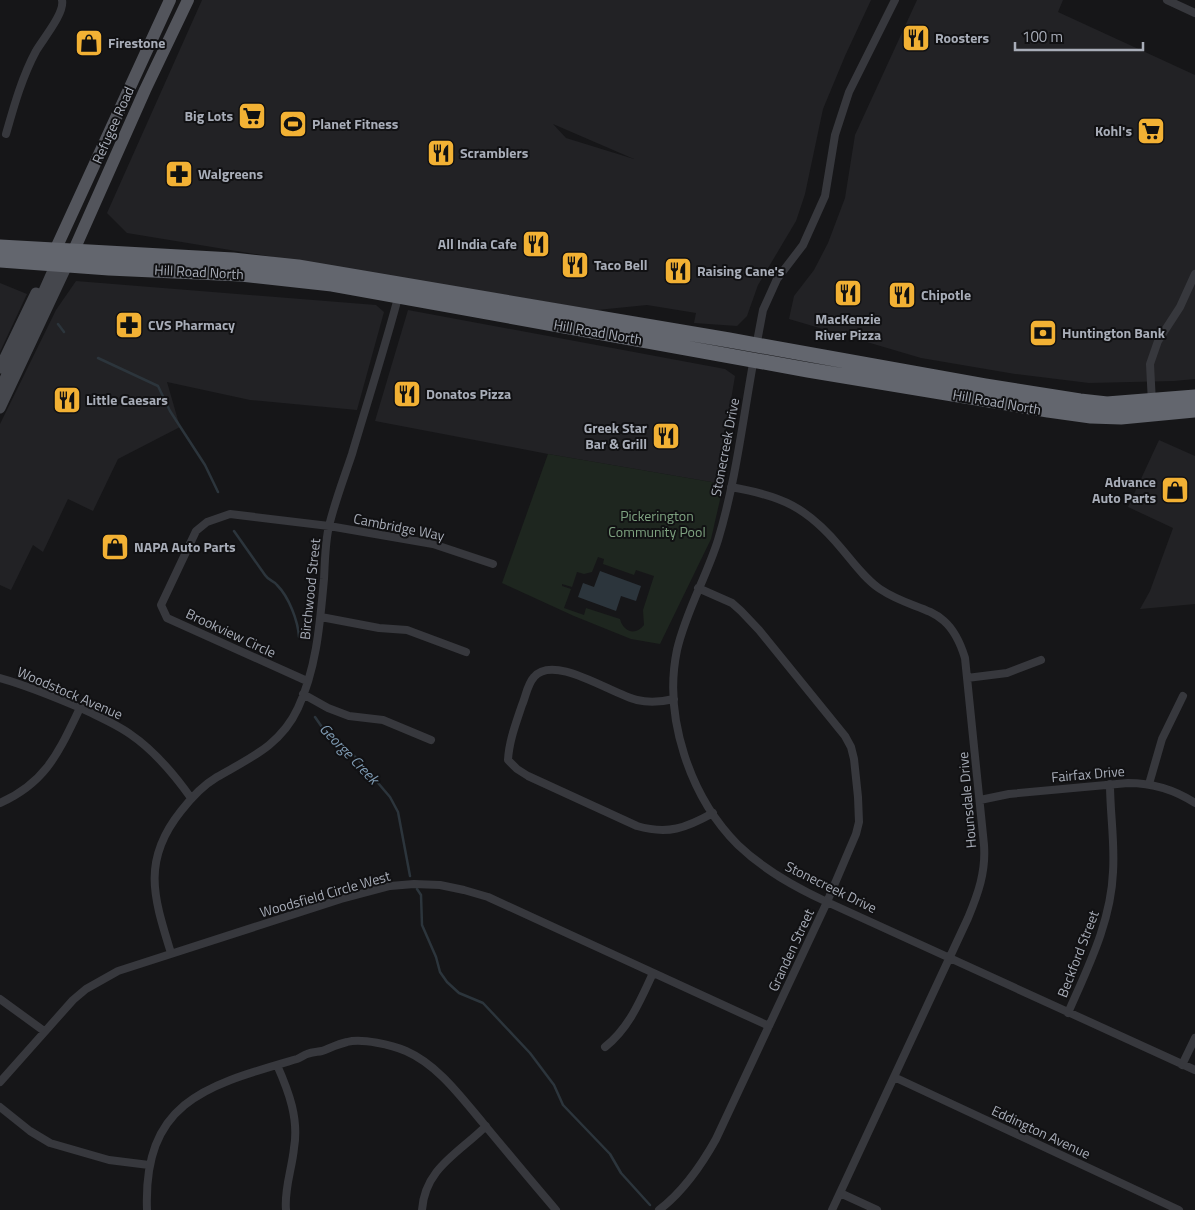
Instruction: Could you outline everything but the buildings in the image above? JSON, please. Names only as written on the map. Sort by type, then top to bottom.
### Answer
[{"type":"highway","name":"Hill Road North","points":[[0,246],[61,257],[332,284],[756,352]]},
{"type":"highway","name":"Hill Road North","points":[[0,260],[61,257],[233,260],[298,267],[756,352],[1049,410],[1091,416],[1121,417],[1195,397]]},
{"type":"highway","name":"Hill Road North","points":[[1152,408],[1195,410]]},
{"type":"main road","name":"Refugee Road","points":[[0,390],[111,150],[121,123],[119,110],[170,0]]},
{"type":"main road","name":"Refugee Road","points":[[0,368],[61,257],[188,0]]},
{"type":"main road","name":"Refugee Road","points":[[0,408],[61,257]]},
{"type":"street","points":[[6,134],[15,99],[36,52],[54,23],[63,4],[62,0]]},
{"type":"street","name":"Stonecreek Drive","points":[[895,0],[849,92],[835,135],[824,196],[803,245],[777,279],[763,310],[731,487],[718,541],[685,620],[677,651],[674,699],[683,751],[692,775],[713,813],[733,839],[750,856],[792,884],[827,902],[1195,1070]]},
{"type":"street","points":[[1167,0],[1195,13]]},
{"type":"street","points":[[1152,408],[1150,364],[1158,341],[1180,308],[1195,274]]},
{"type":"street","name":"Birchwood Street","points":[[171,953],[156,901],[154,887],[155,865],[158,853],[167,831],[191,798],[207,783],[250,759],[270,745],[293,717],[303,694],[318,645],[329,526],[399,294]]},
{"type":"street","name":"Hounsdale Drive","points":[[731,487],[767,494],[790,504],[821,526],[871,582],[881,590],[938,616],[950,626],[961,646],[968,678],[985,859],[978,895],[832,1210]]},
{"type":"street","name":"Brookview Circle","points":[[307,681],[167,618],[161,605],[196,531],[207,522],[230,514],[329,526]]},
{"type":"street","name":"Cambridge Way","points":[[329,526],[433,544],[492,564]]},
{"type":"street","name":"Granden Street","points":[[659,1210],[682,1190],[704,1160],[827,902],[852,846],[859,822],[858,796],[851,747],[838,725],[741,611],[732,603],[698,588]]},
{"type":"street","points":[[321,617],[379,628],[407,630],[466,652]]},
{"type":"street","points":[[968,678],[1007,672],[1041,660]]},
{"type":"street","points":[[674,699],[661,702],[636,700],[568,672],[556,669],[544,671],[535,675],[528,687],[509,748],[508,760],[528,776],[637,826],[659,831],[680,828],[692,825],[713,813]]},
{"type":"street","name":"Woodstock Avenue","points":[[0,678],[26,685],[80,708],[130,734],[162,762],[191,798]]},
{"type":"street","points":[[303,694],[328,708],[349,716],[383,720],[431,740]]},
{"type":"street","points":[[1149,784],[1162,739],[1183,696]]},
{"type":"street","points":[[0,803],[27,788],[42,774],[62,744],[80,708]]},
{"type":"street","name":"Fairfax Drive","points":[[980,800],[1009,794],[1128,783],[1149,784],[1178,793],[1195,803]]},
{"type":"street","name":"Beckford Street","points":[[1068,1013],[1102,934],[1111,897],[1114,847],[1110,784]]},
{"type":"street","name":"Woodsfield Circle West","points":[[0,1082],[73,1000],[104,978],[125,968],[171,953],[377,889],[402,885],[427,884],[464,890],[488,898],[769,1026]]},
{"type":"street","points":[[605,1047],[614,1040],[627,1024],[653,973]]},
{"type":"street","points":[[0,999],[44,1032]]},
{"type":"street","points":[[1182,1065],[1195,1038]]},
{"type":"street","points":[[147,1210],[146,1190],[149,1165],[154,1148],[173,1116],[187,1102],[203,1092],[243,1074],[348,1042],[359,1041],[408,1051],[439,1072],[556,1210]]},
{"type":"street","points":[[277,1065],[291,1101],[296,1138],[286,1190],[286,1210]]},
{"type":"street","name":"Eddington Avenue","points":[[894,1077],[1179,1210]]},
{"type":"street","points":[[0,1107],[30,1131],[50,1143],[108,1160],[133,1165],[149,1165]]},
{"type":"street","points":[[422,1210],[423,1200],[432,1177],[448,1159],[486,1126]]},
{"type":"street","points":[[840,1193],[877,1210]]},
{"type":"shaded area","points":[[202,0],[871,0],[823,109],[805,194],[796,221],[758,285],[747,316],[737,326],[694,323],[696,313],[647,305],[597,310],[127,233],[107,213]],"holes":[[[553,124],[634,159],[566,138]]]},
{"type":"shaded area","points":[[917,0],[1063,0],[1058,12],[1195,75],[1195,379],[1089,383],[1015,374],[921,358],[789,319],[794,296],[814,270],[828,243],[845,198],[855,135]]},
{"type":"shaded area","points":[[76,281],[376,305],[384,312],[357,410],[250,400],[167,382],[180,427],[118,459],[93,511],[68,499],[43,552],[33,545],[11,590],[0,585],[0,424],[56,310]]},
{"type":"shaded area","points":[[0,283],[27,294],[0,352]]},
{"type":"shaded area","points":[[408,310],[725,369],[735,376],[717,483],[548,454],[375,421]]},
{"type":"shaded area","points":[[1159,440],[1195,456],[1195,604],[1140,609],[1150,591],[1173,528],[1128,507]]},
{"type":"shaded area","points":[[600,571],[641,586],[636,601],[621,596],[616,611],[578,597],[583,583],[594,587]]},
{"type":"green space","name":"Pickerington Community Pool","points":[[548,454],[717,483],[722,491],[711,539],[660,644],[631,639],[574,616],[502,583]],"holes":[[[598,557],[604,559],[603,564],[634,575],[636,570],[654,576],[643,610],[644,625],[637,631],[627,630],[620,619],[586,608],[584,615],[564,608],[571,589],[562,586],[562,584],[572,587],[577,572],[584,574],[592,572]]]},
{"type":"waterway","name":"George Creek","points":[[58,324],[64,332]]},
{"type":"waterway","name":"George Creek","points":[[98,358],[158,386],[170,411],[205,465],[218,492]]},
{"type":"waterway","name":"George Creek","points":[[234,531],[267,577],[276,584],[285,596],[295,617],[299,637]]},
{"type":"waterway","name":"George Creek","points":[[315,717],[324,730],[345,746],[390,797],[398,812],[410,876]]},
{"type":"waterway","points":[[417,889],[421,895],[422,925],[436,957],[440,972],[447,982],[459,993],[483,1003],[530,1053],[554,1085],[563,1105],[610,1154],[621,1173],[650,1205]]},
{"type":"place","name":"Roosters","points":[[916,38]]},
{"type":"place","name":"Firestone","points":[[89,43]]},
{"type":"place","name":"Big Lots","points":[[252,116]]},
{"type":"place","name":"Planet Fitness","points":[[293,124]]},
{"type":"place","name":"Kohl's","points":[[1151,131]]},
{"type":"place","name":"Scramblers","points":[[441,153]]},
{"type":"place","name":"Walgreens","points":[[179,174]]},
{"type":"place","name":"All India Cafe","points":[[536,244]]},
{"type":"place","name":"Taco Bell","points":[[575,265]]},
{"type":"place","name":"Raising Cane's","points":[[678,271]]},
{"type":"place","name":"MacKenzie River Pizza","points":[[848,293]]},
{"type":"place","name":"Chipotle","points":[[902,295]]},
{"type":"place","name":"CVS Pharmacy","points":[[129,325]]},
{"type":"place","name":"Huntington Bank","points":[[1043,333]]},
{"type":"place","name":"Donatos Pizza","points":[[407,394]]},
{"type":"place","name":"Little Caesars","points":[[67,400]]},
{"type":"place","name":"Greek Star Bar & Grill","points":[[666,436]]},
{"type":"place","name":"Advance Auto Parts","points":[[1175,490]]},
{"type":"place","name":"NAPA Auto Parts","points":[[115,547]]}]
